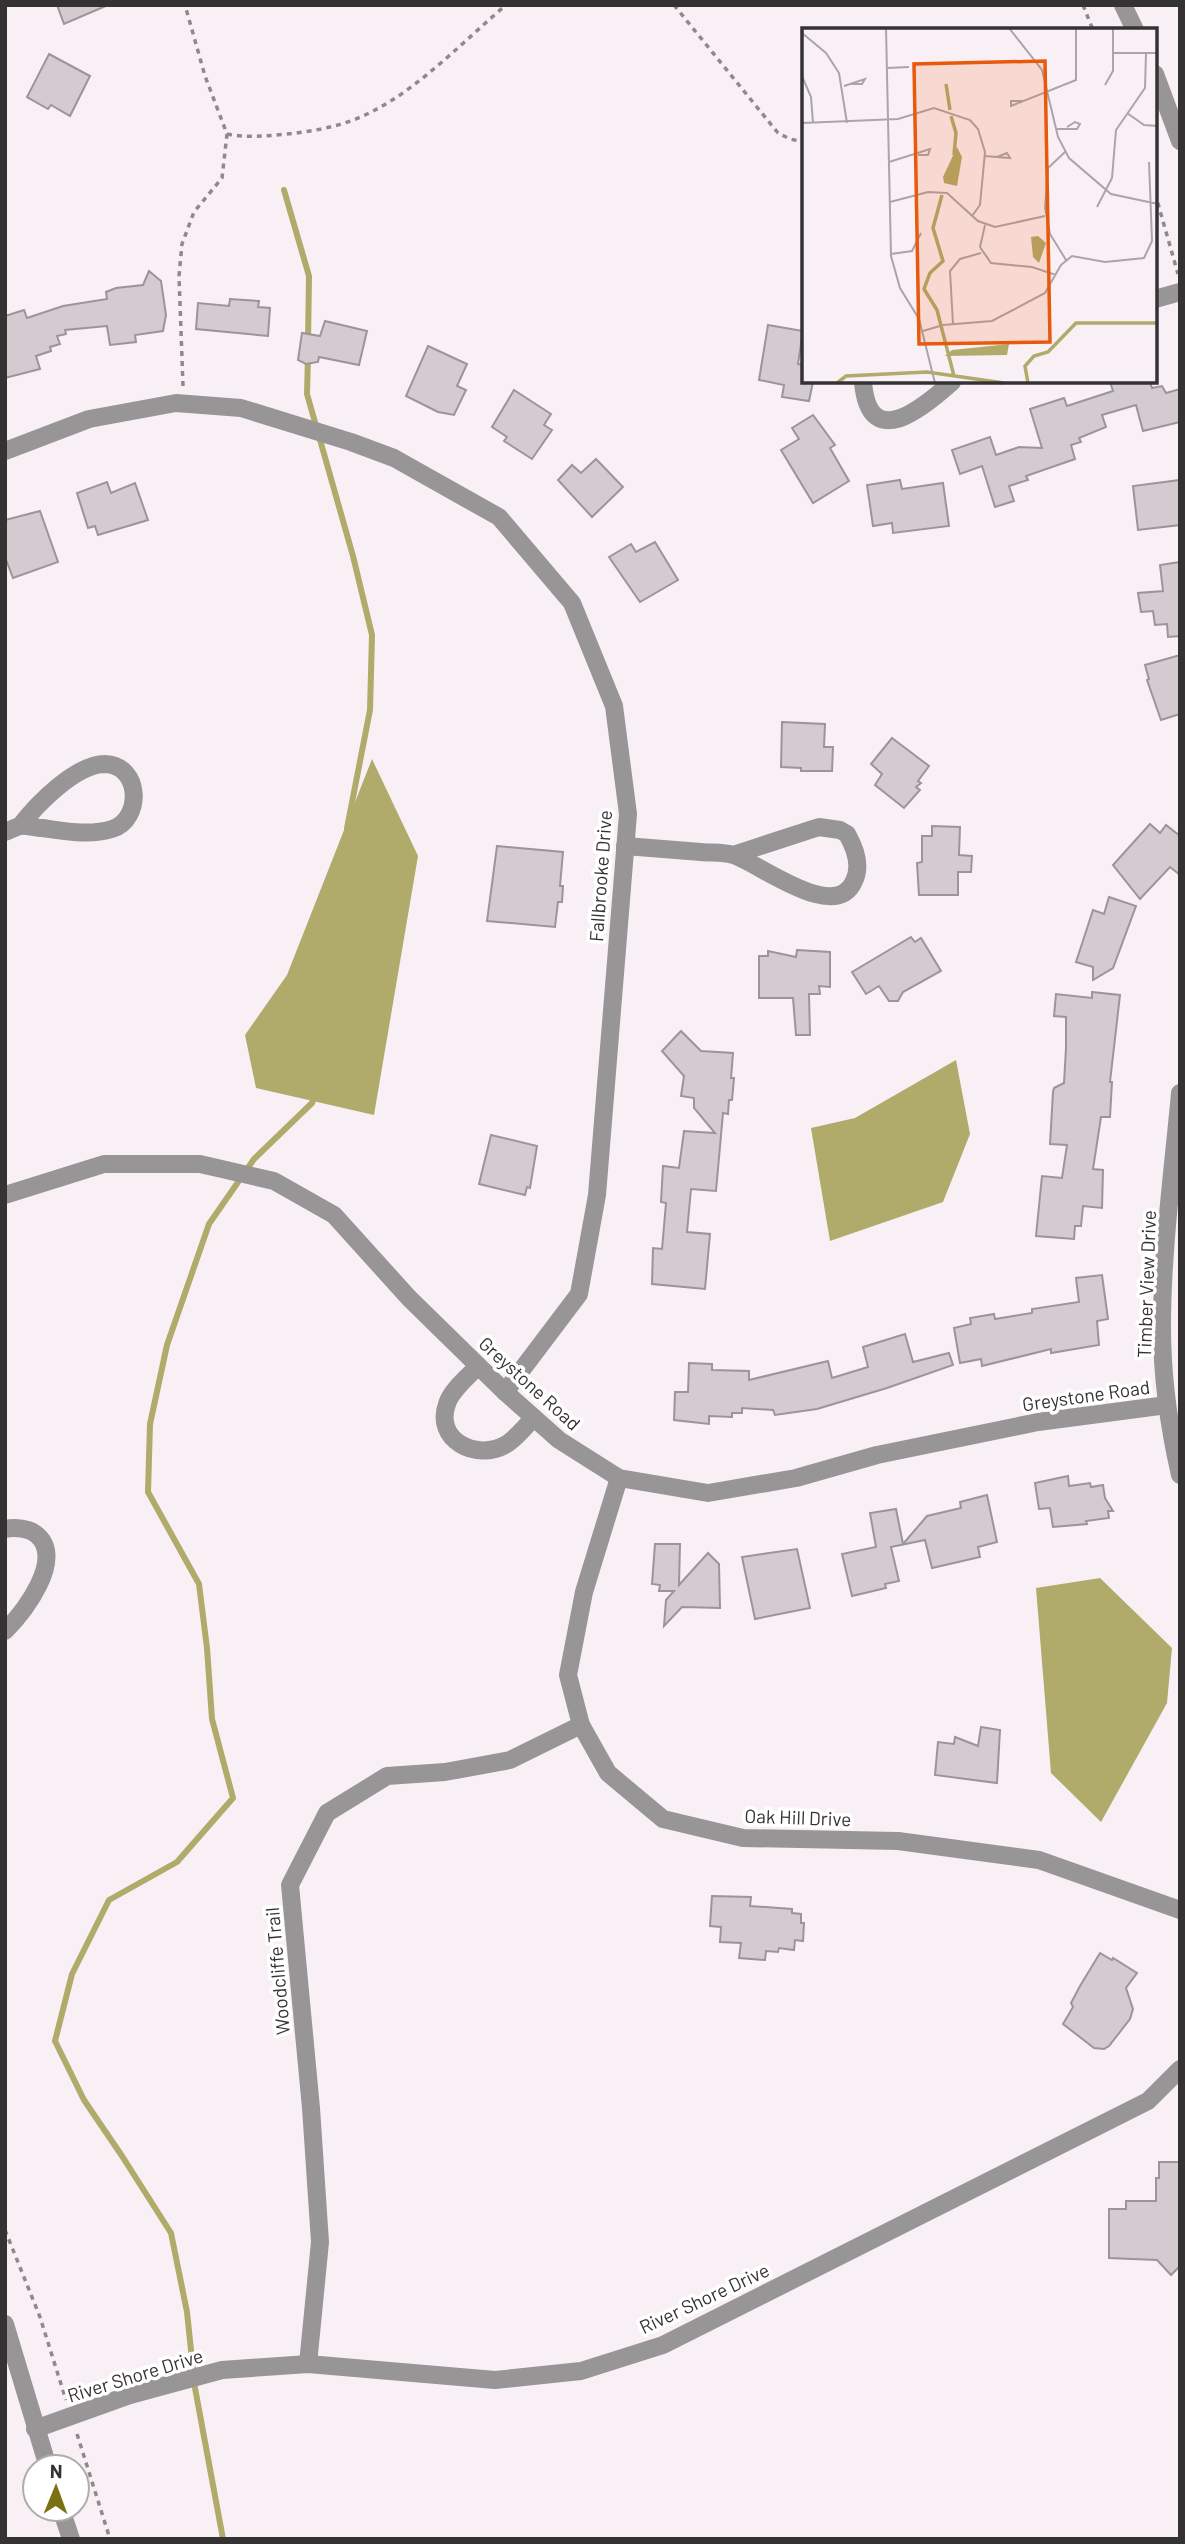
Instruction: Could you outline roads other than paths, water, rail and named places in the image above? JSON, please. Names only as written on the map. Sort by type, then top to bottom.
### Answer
[{"type":"street","points":[[1123,5],[1134,28]]},
{"type":"street","points":[[1157,79],[1180,141]]},
{"type":"street","points":[[1157,298],[1180,292]]},
{"type":"street","points":[[863,383],[868,403],[876,414],[891,421],[917,410],[951,383]]},
{"type":"street","name":"Fallbrooke Drive","points":[[5,451],[89,419],[183,403],[241,408],[394,458],[499,517],[572,603],[614,706],[628,814],[597,1195],[579,1294],[505,1392]]},
{"type":"street","points":[[103,764],[116,766],[127,772],[134,789],[134,804],[126,820],[114,829],[89,833],[13,829],[33,809],[81,771],[103,764]]},
{"type":"street","points":[[625,846],[733,855],[805,892],[830,896],[846,891],[854,882],[857,871],[857,856],[847,834],[831,827],[819,827],[733,855]]},
{"type":"street","name":"Timber View Drive","points":[[1180,1093],[1162,1292],[1167,1405],[1180,1475]]},
{"type":"street","name":"Greystone Road","points":[[5,1195],[104,1164],[200,1164],[274,1181],[334,1215],[409,1298],[505,1392],[559,1440],[619,1478],[708,1493],[796,1478],[877,1455],[1038,1422],[1167,1405]]},
{"type":"street","points":[[478,1366],[447,1401],[443,1417],[446,1430],[461,1444],[475,1451],[506,1444],[534,1418]]},
{"type":"street","name":"Oak Hill Drive","points":[[619,1478],[584,1592],[568,1675],[581,1725],[608,1773],[663,1819],[743,1838],[898,1841],[1039,1860],[1180,1910]]},
{"type":"street","points":[[5,1529],[13,1527],[32,1531],[40,1538],[48,1559],[45,1573],[5,1631]]},
{"type":"street","name":"Woodcliffe Trail","points":[[308,2364],[320,2242],[311,2109],[290,1885],[327,1813],[387,1776],[445,1772],[510,1760],[581,1725]]},
{"type":"street","name":"River Shore Drive","points":[[35,2429],[130,2395],[222,2370],[308,2364],[495,2380],[581,2371],[663,2345],[1148,2101],[1180,2068]]},
{"type":"street","points":[[5,2324],[43,2453]]},
{"type":"waterway","points":[[284,190],[309,276],[308,342]]},
{"type":"waterway","points":[[308,356],[307,394],[353,556],[372,635],[370,710],[347,828]]},
{"type":"waterway","points":[[223,2539],[195,2388],[187,2312],[171,2233],[84,2100],[55,2041],[72,1974],[109,1900],[177,1862],[233,1798],[212,1719],[199,1584],[148,1492],[150,1424],[167,1345],[209,1224],[254,1159],[312,1103],[315,1096]]}]
